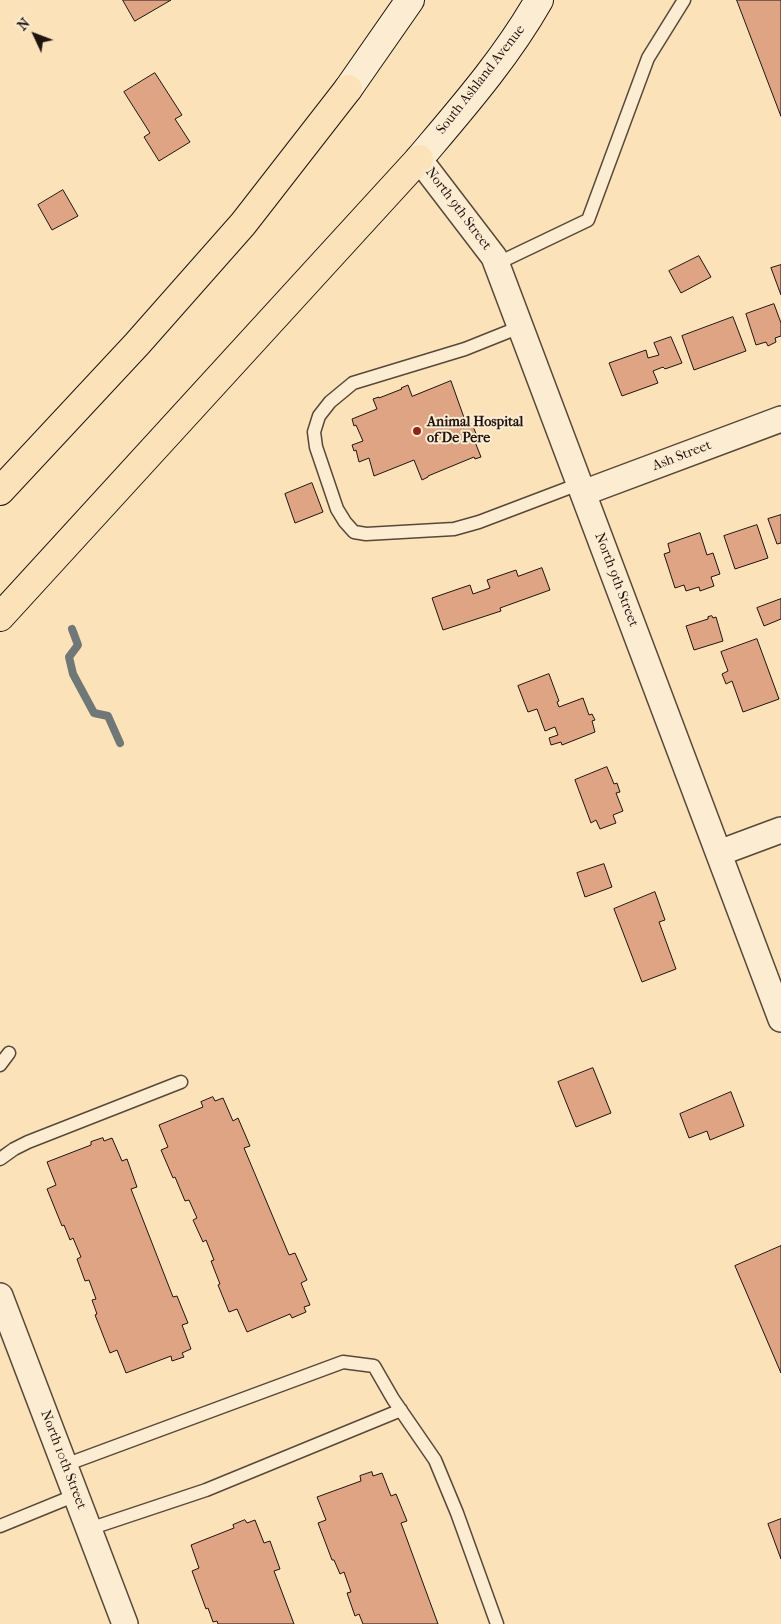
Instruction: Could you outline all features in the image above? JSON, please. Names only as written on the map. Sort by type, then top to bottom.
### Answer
[{"type":"highway","points":[[0,491],[137,344],[243,224],[348,89]]},
{"type":"highway","points":[[0,617],[419,159]]},
{"type":"main road","points":[[348,89],[410,0]]},
{"type":"main road","name":"South Ashland Avenue","points":[[419,159],[477,90],[530,16],[539,0]]},
{"type":"street","name":"North 9th Street","points":[[419,159],[494,257],[781,1019]]},
{"type":"street","name":"Ash Street","points":[[581,489],[781,419]]},
{"type":"street","points":[[719,853],[781,830]]},
{"type":"street","name":"North 10th Street","points":[[0,1296],[125,1624]]},
{"type":"lane","points":[[496,264],[588,220],[648,58],[684,0]]},
{"type":"lane","points":[[520,327],[465,349],[353,384],[330,402],[319,416],[314,432],[316,448],[337,509],[354,532],[366,534],[454,529],[581,489]]},
{"type":"lane","points":[[0,1065],[9,1053]]},
{"type":"lane","points":[[0,1158],[28,1142],[181,1082]]},
{"type":"lane","points":[[65,1465],[343,1362],[374,1366],[435,1460],[457,1513],[497,1624]]},
{"type":"lane","points":[[89,1529],[206,1490],[401,1410]]},
{"type":"lane","points":[[0,1526],[76,1495]]},
{"type":"building","points":[[123,0],[171,0],[135,21]]},
{"type":"building","points":[[737,0],[781,0],[781,116]]},
{"type":"building","points":[[155,73],[182,115],[175,119],[190,142],[159,161],[144,137],[150,133],[124,92]]},
{"type":"building","points":[[63,190],[78,216],[52,230],[38,205]]},
{"type":"building","points":[[699,256],[711,277],[681,293],[669,271]]},
{"type":"building","points":[[781,265],[781,295],[771,268]]},
{"type":"building","points":[[774,304],[781,323],[781,336],[775,338],[776,342],[768,346],[766,342],[756,345],[746,314]]},
{"type":"building","points":[[733,317],[746,351],[694,370],[682,336]]},
{"type":"building","points":[[671,337],[682,363],[653,371],[658,383],[622,396],[609,363],[646,350],[648,358],[659,355],[654,343]]},
{"type":"building","name":"Animal Hospital of De Pere","points":[[451,381],[467,426],[472,424],[477,436],[473,437],[481,457],[475,459],[474,457],[422,480],[414,460],[374,476],[369,458],[359,462],[356,450],[354,451],[352,445],[363,441],[352,419],[377,409],[373,399],[408,385],[412,396]]},
{"type":"building","points":[[312,483],[323,512],[295,523],[285,494]]},
{"type":"building","points":[[781,515],[781,543],[777,544],[768,519]]},
{"type":"building","points":[[757,525],[768,558],[735,569],[724,536]]},
{"type":"building","points":[[700,533],[707,555],[713,553],[720,574],[711,577],[714,586],[700,591],[699,587],[686,591],[684,585],[675,588],[664,554],[670,552],[668,544]]},
{"type":"building","points":[[542,568],[550,590],[500,608],[501,611],[443,630],[432,598],[470,585],[473,594],[490,588],[487,580],[516,570],[518,576]]},
{"type":"building","points":[[781,599],[781,619],[764,626],[757,608]]},
{"type":"building","points":[[712,616],[713,618],[716,617],[723,641],[694,650],[686,626]]},
{"type":"building","points":[[757,639],[779,699],[743,712],[732,681],[726,684],[722,674],[728,671],[721,652]]},
{"type":"building","points":[[549,674],[559,701],[557,702],[559,707],[583,698],[589,715],[592,714],[595,720],[592,721],[595,732],[562,745],[561,742],[551,745],[549,738],[558,735],[555,727],[545,731],[537,709],[528,712],[518,686]]},
{"type":"building","points":[[607,767],[614,784],[617,783],[620,792],[616,793],[623,811],[613,815],[616,823],[600,829],[596,820],[591,823],[575,780]]},
{"type":"building","points":[[604,864],[612,887],[585,897],[577,873]]},
{"type":"building","points":[[655,892],[665,920],[659,922],[676,969],[642,982],[614,909]]},
{"type":"building","points":[[593,1068],[611,1113],[576,1127],[558,1082]]},
{"type":"building","points":[[731,1092],[744,1126],[710,1140],[707,1131],[689,1138],[680,1114]]},
{"type":"building","points":[[213,1097],[215,1101],[223,1098],[233,1121],[238,1118],[250,1146],[244,1148],[289,1255],[295,1253],[307,1280],[301,1283],[310,1305],[304,1307],[306,1312],[292,1318],[290,1314],[247,1332],[237,1309],[229,1312],[211,1261],[214,1260],[206,1240],[203,1242],[193,1220],[197,1218],[189,1200],[185,1201],[161,1150],[168,1147],[159,1125],[203,1107],[201,1102]]},
{"type":"building","points":[[103,1138],[104,1141],[112,1138],[122,1161],[127,1159],[137,1187],[131,1189],[173,1297],[177,1296],[188,1323],[182,1325],[191,1349],[182,1353],[184,1357],[172,1361],[171,1356],[126,1373],[117,1350],[110,1353],[95,1315],[97,1314],[92,1300],[96,1299],[89,1280],[85,1281],[77,1259],[81,1257],[73,1238],[70,1240],[64,1225],[62,1226],[47,1189],[56,1185],[47,1162],[91,1145],[91,1142]]},
{"type":"building","points":[[781,1246],[781,1373],[735,1266]]},
{"type":"building","points":[[372,1472],[373,1476],[382,1473],[391,1496],[396,1494],[407,1521],[401,1523],[438,1624],[363,1624],[359,1614],[355,1616],[347,1593],[351,1592],[344,1572],[340,1574],[334,1560],[332,1560],[318,1523],[326,1520],[317,1497],[361,1481],[360,1476]]},
{"type":"building","points":[[781,1519],[781,1559],[768,1524]]},
{"type":"building","points":[[245,1520],[247,1523],[255,1520],[264,1543],[270,1541],[280,1569],[274,1571],[294,1624],[218,1624],[217,1621],[213,1622],[208,1608],[206,1609],[192,1571],[199,1568],[191,1545],[234,1528],[233,1525]]},
{"type":"waterway","points":[[72,629],[78,645],[69,657],[73,674],[94,713],[108,716],[120,743]]},
{"type":"place","name":"Animal Hospital of De Pere","points":[[417,431]]}]
